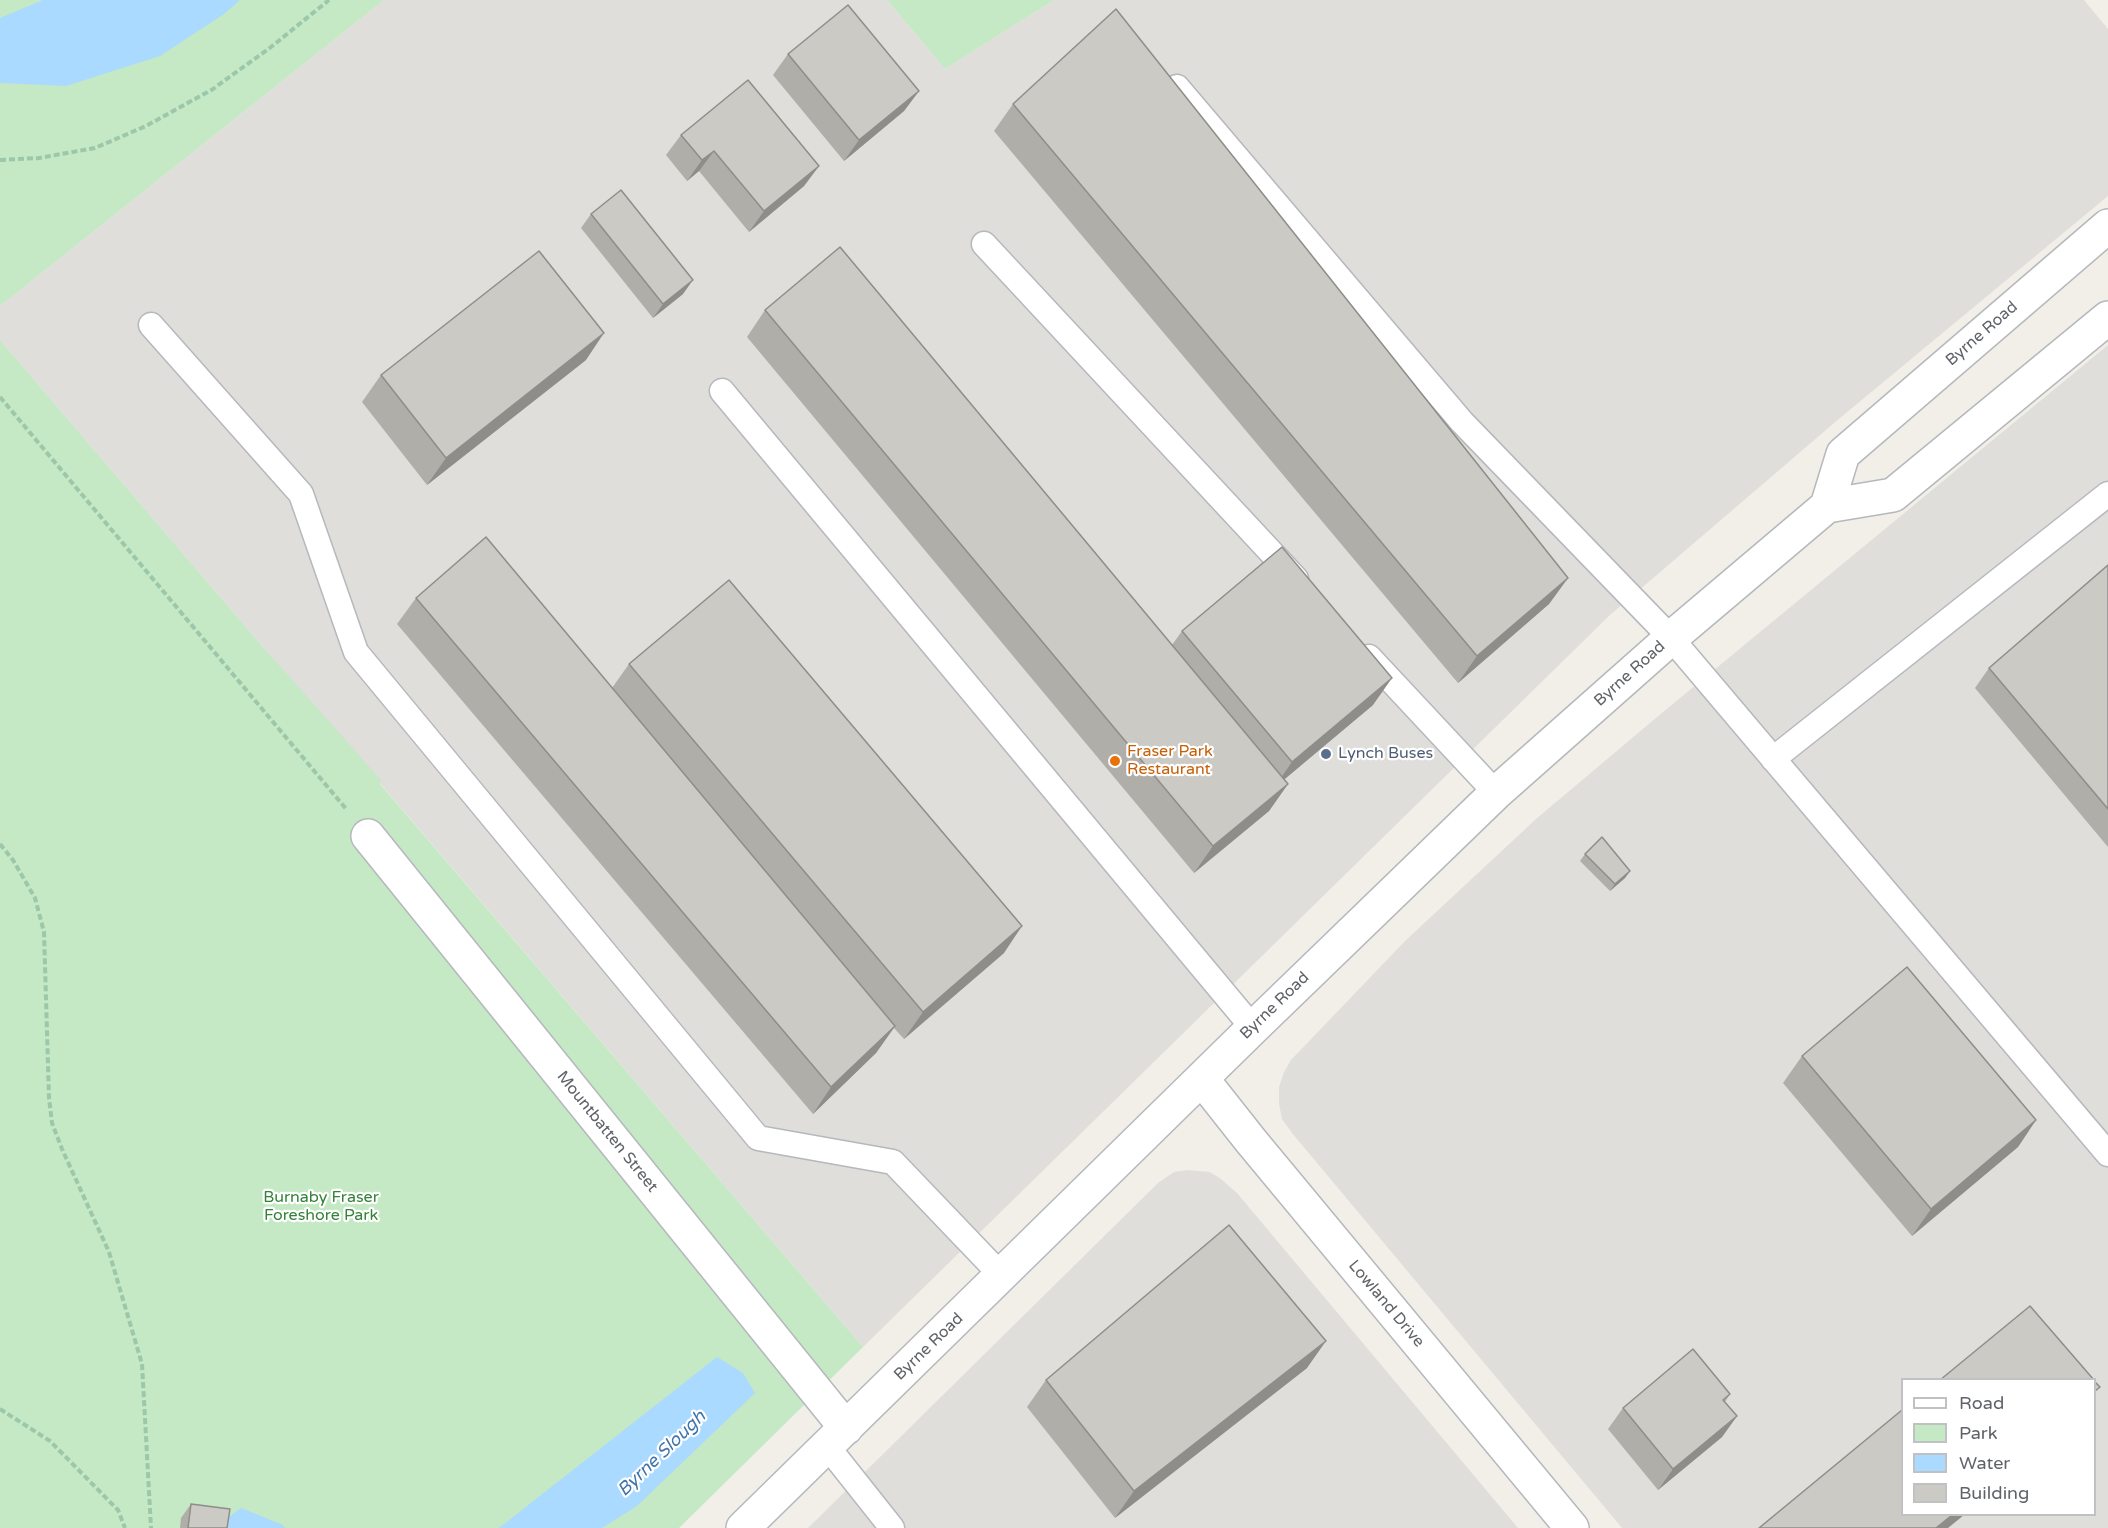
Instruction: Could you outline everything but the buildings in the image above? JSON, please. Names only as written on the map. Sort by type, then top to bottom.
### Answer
[{"type":"street","name":"Byrne Road","points":[[743,1528],[1496,793],[1671,638],[1827,506],[1843,454],[2108,226]]},
{"type":"street","points":[[1827,506],[1893,495],[2108,318]]},
{"type":"street","name":"Mountbatten Street","points":[[368,836],[836,1437]]},
{"type":"street","name":"Lowland Drive","points":[[1202,1079],[1572,1528]]},
{"type":"lane","points":[[1177,87],[1461,422],[1671,638],[2108,1155]]},
{"type":"lane","points":[[984,244],[1315,599]]},
{"type":"lane","points":[[151,325],[301,494],[356,652],[758,1138],[893,1162],[1002,1276]]},
{"type":"lane","points":[[722,391],[1253,1028]]},
{"type":"lane","points":[[1773,759],[2108,494]]},
{"type":"lane","points":[[1356,642],[1496,793]]},
{"type":"lane","points":[[836,1437],[892,1528]]},
{"type":"path","points":[[0,160],[39,158],[95,148],[146,126],[213,89],[271,47],[328,0]]},
{"type":"path","points":[[0,397],[368,836]]},
{"type":"path","points":[[0,844],[13,860],[35,898],[44,932],[49,1098],[52,1123],[109,1252],[142,1364],[151,1528]]},
{"type":"path","points":[[0,1409],[50,1441],[118,1510],[125,1528]]},
{"type":"shaded area","points":[[384,0],[887,0],[945,69],[1054,0],[2084,0],[2108,29],[2108,196],[1840,418],[1610,615],[863,1347],[0,340],[0,306]]},
{"type":"shaded area","points":[[2108,345],[2108,1528],[1622,1528],[1292,1133],[1282,1119],[1279,1104],[1279,1087],[1291,1060],[1405,941],[1536,819]]},
{"type":"shaded area","points":[[1187,1170],[1210,1172],[1237,1193],[1518,1528],[808,1528],[1158,1183],[1174,1172]]},
{"type":"green space","points":[[0,0],[384,0],[0,306]]},
{"type":"green space","points":[[887,0],[1054,0],[945,69]]},
{"type":"green space","name":"Burnaby Fraser Foreshore Park","points":[[0,340],[263,647],[381,780],[380,784],[863,1347],[679,1528],[0,1528]]},
{"type":"water","points":[[43,0],[240,0],[224,14],[160,56],[66,86],[0,83],[0,18]]},
{"type":"water","name":"Byrne Slough","points":[[717,1357],[743,1373],[755,1393],[637,1506],[602,1528],[499,1528]]},
{"type":"water","points":[[241,1508],[283,1525],[285,1528],[219,1528],[220,1523]]},
{"type":"place","name":"Lynch Buses","points":[[1326,754]]},
{"type":"place","name":"Fraser Park Restaurant","points":[[1115,761]]}]
